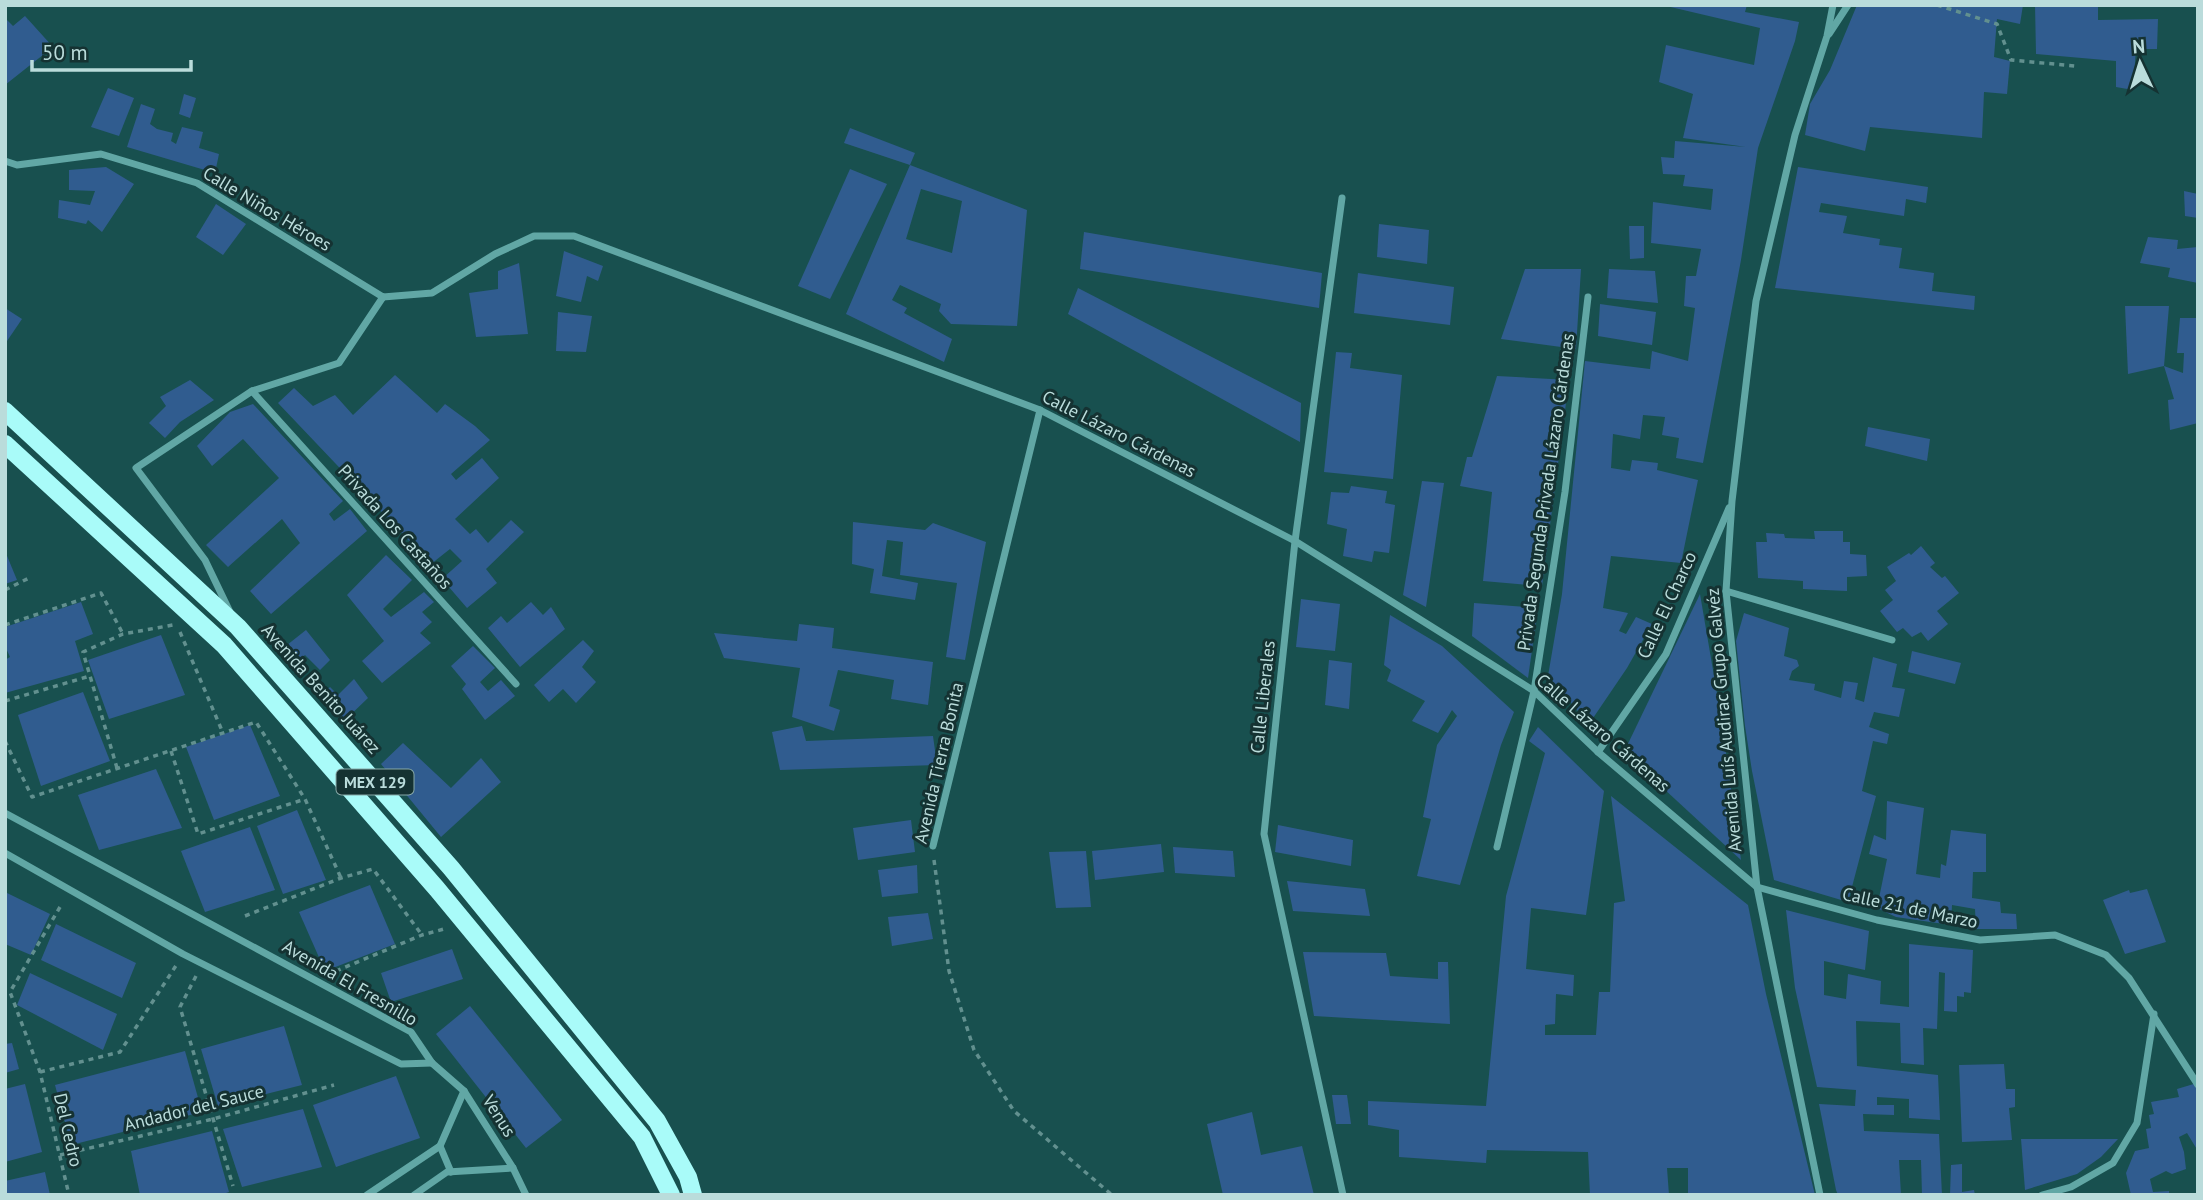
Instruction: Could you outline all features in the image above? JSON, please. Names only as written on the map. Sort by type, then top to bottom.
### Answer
[{"type":"main road","name":"Avenida Benito Juárez","points":[[5,411],[238,627],[451,868],[657,1121],[688,1177],[693,1195]]},
{"type":"main road","name":"MEX 129","points":[[5,444],[225,645],[437,889],[642,1137],[671,1195]]},
{"type":"street","points":[[1827,36],[1833,5]]},
{"type":"street","points":[[1827,36],[1848,5]]},
{"type":"street","name":"Avenida Luís Audirac Grupo Galvéz","points":[[1820,1195],[1757,887],[1726,591],[1732,500],[1756,301],[1795,135],[1827,36]]},
{"type":"street","name":"Calle Niños Héroes","points":[[5,161],[17,165],[101,154],[197,183],[383,297]]},
{"type":"street","name":"Calle Liberales","points":[[1342,198],[1295,541],[1264,834],[1343,1195]]},
{"type":"street","name":"Calle Lázaro Cárdenas","points":[[383,297],[432,293],[495,254],[534,236],[574,236],[1040,411],[1295,541],[1534,691],[1598,752],[1757,887]]},
{"type":"street","points":[[238,627],[205,559],[136,468],[252,391],[340,363],[383,297]]},
{"type":"street","name":"Privada Segunda Privada Lázaro Cárdenas","points":[[1497,847],[1534,691],[1565,492],[1588,297]]},
{"type":"street","name":"Privada Los Castaños","points":[[252,391],[516,684]]},
{"type":"street","name":"Avenida Tierra Bonita","points":[[933,846],[1040,411]]},
{"type":"street","name":"Calle El Charco","points":[[1598,752],[1666,654],[1732,500]]},
{"type":"street","points":[[1726,591],[1892,640]]},
{"type":"street","name":"Avenida El Fresnillo","points":[[5,813],[411,1032],[432,1063]]},
{"type":"street","points":[[5,853],[183,954],[401,1064],[432,1063]]},
{"type":"street","name":"Calle 21 de Marzo","points":[[1757,887],[1877,920],[1980,940],[2055,935],[2106,955],[2129,978],[2198,1085]]},
{"type":"street","points":[[2042,1195],[2071,1187],[2113,1163],[2137,1123],[2154,1014]]},
{"type":"street","name":"Venus","points":[[432,1063],[464,1091],[513,1168],[526,1195]]},
{"type":"street","points":[[367,1195],[440,1146],[464,1091]]},
{"type":"street","points":[[440,1146],[451,1172]]},
{"type":"street","points":[[414,1195],[447,1172],[513,1168]]},
{"type":"path","points":[[1937,5],[1997,24],[2011,60],[2075,66]]},
{"type":"path","points":[[5,590],[31,577]]},
{"type":"path","points":[[5,625],[101,593],[123,634]]},
{"type":"path","points":[[117,769],[83,652],[123,634],[177,625],[223,733]]},
{"type":"path","points":[[5,701],[90,676]]},
{"type":"path","points":[[5,741],[32,797],[256,722],[305,799],[341,878]]},
{"type":"path","points":[[171,751],[198,834],[305,799]]},
{"type":"path","name":"Avenida Tierra Bonita","points":[[933,846],[949,971],[974,1050],[1014,1111],[1112,1195]]},
{"type":"path","points":[[245,916],[341,878],[373,869],[422,935]]},
{"type":"path","name":"Del Cedro","points":[[60,907],[10,992],[40,1072],[69,1195]]},
{"type":"path","points":[[336,971],[443,928]]},
{"type":"path","points":[[40,1072],[120,1052],[183,954]]},
{"type":"path","points":[[203,963],[180,1007],[233,1186]]},
{"type":"path","name":"Andador del Sauce","points":[[60,1155],[213,1119],[334,1085]]},
{"type":"building","points":[[1662,5],[1747,5],[1745,12],[1799,22],[1758,148],[1741,260],[1703,463],[1676,458],[1679,438],[1662,435],[1665,417],[1643,415],[1640,439],[1613,434],[1611,468],[1630,471],[1632,460],[1658,463],[1657,470],[1698,480],[1681,563],[1611,556],[1603,608],[1628,613],[1619,631],[1626,634],[1636,617],[1652,624],[1627,668],[1589,724],[1548,676],[1562,594],[1585,361],[1650,369],[1652,351],[1688,361],[1695,308],[1684,306],[1686,276],[1696,276],[1701,249],[1651,243],[1653,202],[1711,210],[1713,189],[1683,186],[1685,175],[1663,174],[1661,157],[1674,158],[1675,141],[1746,147],[1683,138],[1693,94],[1659,82],[1666,45],[1754,65],[1760,28]]},
{"type":"building","points":[[1857,5],[2023,5],[2020,24],[1997,19],[1994,57],[2010,61],[2007,94],[1984,92],[1982,138],[1870,127],[1865,151],[1805,135],[1810,104],[1830,70]]},
{"type":"building","points":[[2035,5],[2098,5],[2098,20],[2158,19],[2157,49],[2136,49],[2133,90],[2116,87],[2116,61],[2036,54]]},
{"type":"building","points":[[25,16],[53,47],[5,85],[5,18],[13,26]]},
{"type":"building","points":[[108,88],[134,98],[119,136],[91,127]]},
{"type":"building","points":[[184,94],[196,98],[190,118],[179,114]]},
{"type":"building","points":[[141,104],[155,109],[150,124],[157,129],[173,133],[171,141],[176,144],[182,127],[203,132],[199,148],[219,154],[215,173],[127,147]]},
{"type":"building","points":[[850,128],[915,153],[910,165],[844,143]]},
{"type":"building","points":[[910,165],[1027,210],[1017,326],[951,324],[939,311],[941,304],[900,285],[892,300],[907,308],[904,313],[952,339],[944,362],[846,314]],"holes":[[[921,189],[962,201],[952,253],[906,239]]]},
{"type":"building","points":[[106,167],[134,184],[102,232],[88,220],[86,224],[58,218],[59,200],[90,205],[95,191],[69,190],[69,170]]},
{"type":"building","points":[[1798,167],[1928,187],[1926,203],[1906,199],[1904,216],[1821,203],[1819,212],[1847,216],[1843,233],[1880,239],[1879,245],[1902,248],[1899,268],[1934,273],[1932,291],[1975,296],[1974,310],[1775,288]]},
{"type":"building","points":[[850,169],[887,184],[830,299],[798,286]]},
{"type":"building","points":[[2184,191],[2198,194],[2198,218],[2185,216]]},
{"type":"building","points":[[216,204],[246,224],[223,255],[196,237]]},
{"type":"building","points":[[1379,224],[1429,230],[1427,264],[1377,257]]},
{"type":"building","points":[[1629,226],[1644,226],[1644,258],[1630,259]]},
{"type":"building","points":[[1084,232],[1322,273],[1319,308],[1080,269]]},
{"type":"building","points":[[2148,237],[2178,240],[2177,249],[2198,247],[2198,283],[2168,277],[2170,268],[2140,263]]},
{"type":"building","points":[[564,251],[603,266],[598,281],[587,276],[581,302],[556,296]]},
{"type":"building","points":[[519,263],[528,334],[476,337],[469,293],[498,289],[498,271]]},
{"type":"building","points":[[1525,269],[1581,269],[1576,349],[1501,339]]},
{"type":"building","points":[[1609,269],[1655,271],[1658,303],[1607,298]]},
{"type":"building","points":[[1358,273],[1454,287],[1450,325],[1354,313]]},
{"type":"building","points":[[1078,288],[1301,403],[1300,442],[1068,314]]},
{"type":"building","points":[[1600,304],[1656,312],[1652,345],[1598,336]]},
{"type":"building","points":[[2125,306],[2169,306],[2164,366],[2128,374]]},
{"type":"building","points":[[5,308],[22,319],[5,344]]},
{"type":"building","points":[[558,312],[592,316],[586,352],[556,351]]},
{"type":"building","points":[[2180,318],[2198,318],[2198,423],[2170,430],[2168,400],[2174,399],[2164,366],[2183,373],[2184,353],[2177,353]]},
{"type":"building","points":[[1336,352],[1352,353],[1350,368],[1402,375],[1393,479],[1324,472]]},
{"type":"building","points":[[395,375],[437,413],[445,404],[490,440],[451,474],[456,480],[482,458],[499,478],[455,519],[470,534],[476,529],[488,543],[511,520],[524,532],[486,569],[497,583],[467,608],[442,579],[462,561],[450,549],[431,564],[278,403],[294,388],[313,406],[335,395],[353,415]]},
{"type":"building","points":[[1497,376],[1569,380],[1542,586],[1483,581],[1492,492],[1460,486],[1467,457],[1472,457]]},
{"type":"building","points":[[190,380],[214,400],[180,422],[165,438],[149,423],[166,406],[160,397]]},
{"type":"building","points":[[253,404],[343,501],[329,514],[334,521],[350,509],[367,531],[271,614],[250,591],[300,543],[282,519],[228,567],[206,545],[279,478],[243,439],[212,466],[197,446],[230,412]]},
{"type":"building","points":[[1868,427],[1930,439],[1927,461],[1865,446]]},
{"type":"building","points":[[1422,481],[1444,483],[1426,607],[1403,595]]},
{"type":"building","points":[[1351,486],[1387,491],[1385,503],[1395,505],[1389,553],[1374,551],[1372,562],[1343,556],[1347,529],[1327,524],[1331,492],[1349,493]]},
{"type":"building","points":[[853,522],[925,530],[933,523],[986,542],[965,660],[946,657],[957,583],[900,575],[903,542],[887,540],[882,576],[918,583],[915,600],[870,593],[874,569],[852,564]]},
{"type":"building","points":[[1814,531],[1843,531],[1843,542],[1850,542],[1850,554],[1866,555],[1867,576],[1847,577],[1847,591],[1803,589],[1803,581],[1758,578],[1756,542],[1767,542],[1766,533],[1784,534],[1785,538],[1815,539]]},
{"type":"building","points":[[1921,546],[1935,563],[1930,567],[1942,578],[1945,576],[1959,593],[1937,611],[1948,624],[1928,641],[1921,632],[1912,637],[1903,628],[1897,632],[1880,611],[1893,600],[1885,590],[1896,581],[1887,567],[1909,553],[1911,555]]},
{"type":"building","points":[[5,551],[17,580],[5,584]]},
{"type":"building","points":[[386,555],[412,580],[383,609],[391,617],[424,592],[434,602],[422,612],[432,622],[420,633],[431,643],[382,683],[362,661],[384,641],[347,595]]},
{"type":"building","points":[[1700,594],[1721,717],[1741,860],[1624,752]]},
{"type":"building","points":[[1301,599],[1340,604],[1335,651],[1296,647]]},
{"type":"building","points":[[81,602],[93,634],[75,641],[84,671],[5,693],[5,660],[10,657],[5,646],[5,627]]},
{"type":"building","points":[[531,602],[543,615],[551,607],[565,629],[520,667],[488,628],[501,616],[507,623]]},
{"type":"building","points":[[1474,603],[1538,608],[1528,678],[1472,636]]},
{"type":"building","points":[[1744,613],[1789,628],[1784,656],[1797,660],[1799,666],[1792,671],[1789,680],[1815,684],[1814,690],[1841,698],[1844,681],[1858,683],[1855,699],[1864,702],[1873,657],[1897,664],[1892,687],[1905,689],[1899,717],[1874,712],[1869,727],[1889,734],[1887,744],[1873,741],[1862,791],[1876,796],[1848,902],[1774,880],[1745,726],[1736,641]]},
{"type":"building","points":[[1390,615],[1442,646],[1514,712],[1501,745],[1460,885],[1417,876],[1431,819],[1423,817],[1437,745],[1457,716],[1452,710],[1438,733],[1412,721],[1425,701],[1387,681],[1391,670],[1384,665]]},
{"type":"building","points":[[799,624],[834,628],[832,648],[933,662],[928,705],[891,699],[894,680],[838,670],[829,706],[840,710],[834,731],[792,717],[800,668],[724,658],[714,633],[797,641]]},
{"type":"building","points":[[306,630],[330,660],[320,670],[305,655],[296,663],[282,649]]},
{"type":"building","points":[[161,635],[185,695],[109,719],[88,660]]},
{"type":"building","points":[[583,640],[594,651],[582,667],[596,682],[576,703],[563,689],[549,702],[534,685]]},
{"type":"building","points":[[473,646],[495,668],[480,682],[488,691],[501,680],[515,696],[485,720],[462,689],[466,684],[451,666]]},
{"type":"building","points":[[1912,651],[1961,663],[1955,684],[1908,672]]},
{"type":"building","points":[[1329,660],[1352,663],[1349,709],[1325,705]]},
{"type":"building","points":[[354,679],[368,698],[343,722],[321,696],[330,687],[338,695]]},
{"type":"building","points":[[83,692],[110,761],[41,786],[18,715]]},
{"type":"building","points":[[250,725],[280,796],[214,820],[186,747]]},
{"type":"building","points":[[802,726],[806,741],[933,736],[937,765],[780,770],[772,732]]},
{"type":"building","points":[[1538,727],[1604,791],[1586,915],[1531,908],[1526,969],[1574,975],[1573,996],[1556,994],[1555,1024],[1545,1025],[1545,1035],[1596,1035],[1599,992],[1610,992],[1614,903],[1625,901],[1611,796],[1748,905],[1766,994],[1815,1195],[1688,1195],[1688,1168],[1667,1168],[1669,1195],[1590,1195],[1588,1152],[1487,1150],[1486,1163],[1399,1157],[1399,1130],[1368,1125],[1368,1101],[1486,1106],[1506,896],[1545,753],[1529,741]]},
{"type":"building","points":[[403,743],[451,788],[481,758],[501,782],[441,837],[381,764]]},
{"type":"building","points":[[156,769],[182,828],[99,850],[78,795]]},
{"type":"building","points":[[1887,801],[1924,808],[1916,874],[1940,878],[1941,864],[1946,866],[1951,830],[1986,834],[1986,872],[1973,872],[1972,898],[2000,902],[2001,913],[2016,914],[2017,929],[1976,929],[1975,909],[1952,905],[1951,925],[1896,917],[1877,908],[1887,859],[1869,854],[1874,835],[1886,840]]},
{"type":"building","points":[[297,810],[326,880],[283,894],[257,826]]},
{"type":"building","points":[[911,820],[915,852],[858,860],[853,828]]},
{"type":"building","points":[[1278,825],[1353,840],[1351,866],[1275,852]]},
{"type":"building","points":[[250,827],[275,890],[205,912],[181,851]]},
{"type":"building","points":[[1161,844],[1164,872],[1095,880],[1092,851]]},
{"type":"building","points":[[1173,847],[1233,851],[1235,877],[1175,873]]},
{"type":"building","points":[[1086,851],[1091,907],[1056,908],[1049,852]]},
{"type":"building","points":[[917,865],[918,893],[882,897],[878,870]]},
{"type":"building","points":[[1287,881],[1365,889],[1370,916],[1293,911]]},
{"type":"building","points":[[370,885],[395,944],[325,971],[299,912]]},
{"type":"building","points":[[2147,889],[2166,942],[2125,954],[2103,900],[2129,890],[2130,893]]},
{"type":"building","points":[[5,892],[50,914],[31,955],[5,944]]},
{"type":"building","points":[[1786,910],[1869,931],[1865,970],[1824,961],[1824,995],[1846,999],[1848,974],[1881,981],[1880,1004],[1909,1007],[1909,944],[1973,950],[1971,993],[1964,992],[1964,997],[1957,996],[1957,1012],[1944,1011],[1945,973],[1939,972],[1937,1029],[1923,1028],[1924,1065],[1901,1063],[1900,1023],[1856,1021],[1857,1066],[1938,1075],[1940,1120],[1909,1118],[1909,1099],[1877,1097],[1877,1105],[1894,1105],[1894,1115],[1863,1114],[1864,1131],[1939,1134],[1942,1195],[1922,1195],[1921,1160],[1899,1160],[1901,1195],[1838,1195],[1819,1104],[1855,1106],[1856,1090],[1817,1087],[1795,988]]},
{"type":"building","points":[[928,913],[933,939],[892,946],[888,917]]},
{"type":"building","points":[[56,924],[136,963],[122,998],[41,960]]},
{"type":"building","points":[[452,949],[463,979],[391,1002],[381,973]]},
{"type":"building","points":[[1303,952],[1386,953],[1390,976],[1438,979],[1438,962],[1448,962],[1450,1024],[1314,1016]]},
{"type":"building","points":[[30,973],[117,1014],[103,1050],[17,1005]]},
{"type":"building","points":[[470,1006],[562,1120],[526,1148],[436,1034]]},
{"type":"building","points":[[284,1026],[302,1085],[218,1106],[201,1049]]},
{"type":"building","points":[[12,1043],[19,1069],[5,1073],[5,1044]]},
{"type":"building","points":[[185,1051],[202,1112],[71,1145],[55,1085]]},
{"type":"building","points":[[2004,1064],[2006,1089],[2015,1089],[2015,1107],[2009,1108],[2012,1140],[1962,1142],[1959,1065]]},
{"type":"building","points":[[396,1076],[420,1138],[336,1167],[313,1105]]},
{"type":"building","points":[[2197,1083],[2198,1151],[2187,1133],[2179,1137],[2186,1169],[2172,1174],[2166,1171],[2150,1179],[2153,1192],[2169,1191],[2169,1195],[2131,1195],[2126,1173],[2135,1151],[2149,1148],[2146,1129],[2151,1128],[2149,1115],[2154,1114],[2151,1102],[2179,1097],[2177,1089]]},
{"type":"building","points":[[25,1084],[42,1152],[5,1162],[5,1089]]},
{"type":"building","points":[[1332,1095],[1347,1095],[1351,1124],[1336,1124]]},
{"type":"building","points":[[303,1109],[322,1167],[242,1187],[223,1129]]},
{"type":"building","points":[[1252,1112],[1261,1155],[1302,1146],[1314,1195],[1223,1195],[1207,1124]]},
{"type":"building","points":[[212,1131],[229,1192],[220,1195],[140,1195],[131,1151]]},
{"type":"building","points":[[2021,1139],[2118,1139],[2101,1157],[2077,1174],[2025,1190]]},
{"type":"building","points":[[1962,1164],[1962,1192],[1974,1190],[1975,1195],[1950,1195],[1951,1165]]},
{"type":"building","points":[[45,1172],[50,1195],[5,1195],[5,1181]]}]
